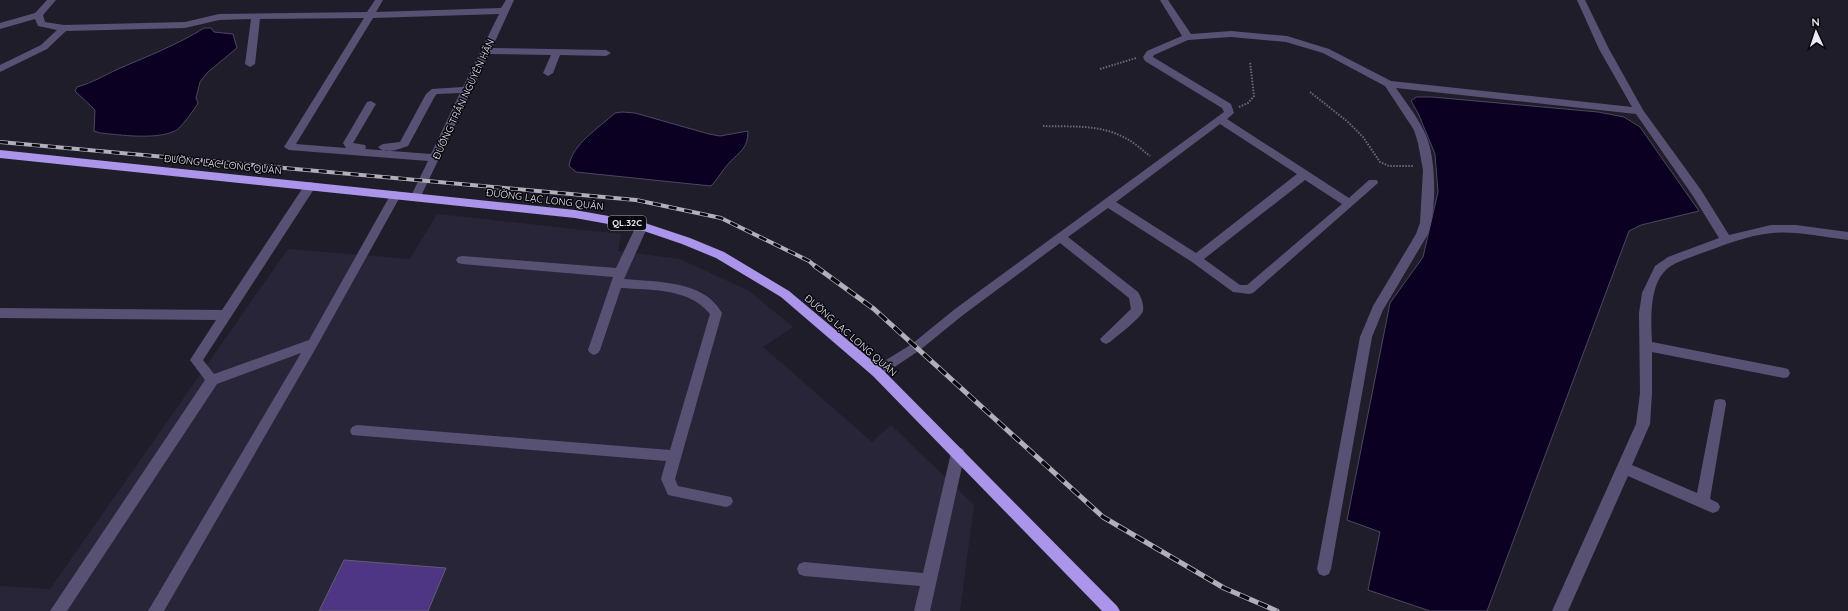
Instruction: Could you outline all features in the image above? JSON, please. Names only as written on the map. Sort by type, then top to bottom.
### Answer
[{"type":"highway","name":"ĐƯỜNG LẠC LONG QUÂN","points":[[0,154],[416,196],[575,214],[642,226],[663,232],[720,255],[765,281],[784,294],[877,372],[1112,611]]},
{"type":"street","points":[[0,26],[38,15],[52,0]]},
{"type":"street","points":[[378,0],[289,147],[435,158]]},
{"type":"street","name":"ĐƯỜNG TRẦN NGUYÊN HÃN","points":[[416,196],[510,0]]},
{"type":"street","points":[[1164,0],[1188,37]]},
{"type":"street","points":[[1581,0],[1604,49],[1639,111],[1697,193],[1726,240]]},
{"type":"street","points":[[38,15],[41,24],[64,28],[185,25],[219,16],[369,15],[505,10]]},
{"type":"street","points":[[250,64],[256,16]]},
{"type":"street","points":[[0,69],[44,47],[64,28]]},
{"type":"street","points":[[877,372],[916,347],[959,312],[1229,113],[1229,109],[1150,61],[1148,57],[1160,48],[1188,37],[1231,34],[1287,39],[1326,51],[1389,84],[1639,111]]},
{"type":"street","points":[[486,51],[606,53]]},
{"type":"street","points":[[548,73],[557,52]]},
{"type":"street","points":[[1324,569],[1366,337],[1377,309],[1422,234],[1426,223],[1427,165],[1419,130],[1389,84]]},
{"type":"street","points":[[371,104],[348,143],[350,146],[395,147],[404,144],[431,94],[435,91],[468,90]]},
{"type":"street","points":[[1220,120],[1349,203]]},
{"type":"street","points":[[1196,259],[1304,174]]},
{"type":"street","points":[[1108,202],[1196,259],[1237,289],[1249,290],[1373,184]]},
{"type":"street","points":[[212,380],[196,360],[310,186]]},
{"type":"street","points":[[156,611],[313,343],[396,194]]},
{"type":"street","points":[[594,350],[619,278],[642,226]]},
{"type":"street","points":[[1560,611],[1642,424],[1646,393],[1645,313],[1648,293],[1658,268],[1672,260],[1726,240],[1771,229],[1796,229],[1848,236]]},
{"type":"street","points":[[1061,238],[1134,295],[1137,302],[1137,311],[1106,339]]},
{"type":"street","points":[[462,260],[619,278],[688,292],[712,305],[716,313],[668,479],[673,491],[726,501]]},
{"type":"street","points":[[0,313],[226,315]]},
{"type":"street","points":[[58,611],[212,380],[313,343]]},
{"type":"street","points":[[1646,346],[1784,373]]},
{"type":"street","points":[[1624,468],[1708,504],[1720,404]]},
{"type":"street","points":[[357,431],[675,456]]},
{"type":"street","points":[[922,611],[958,453]]},
{"type":"street","points":[[804,569],[929,580]]},
{"type":"path","points":[[1100,69],[1130,60],[1148,57]]},
{"type":"path","points":[[1229,109],[1248,103],[1254,96],[1250,62]]},
{"type":"path","points":[[1310,92],[1363,136],[1380,162],[1389,166],[1399,167],[1427,165]]},
{"type":"path","points":[[1043,126],[1082,128],[1114,133],[1125,137],[1160,164]]},
{"type":"shaded area","points":[[204,28],[211,28],[214,32],[233,34],[237,48],[208,72],[200,82],[196,98],[198,103],[194,110],[175,131],[167,134],[138,136],[100,133],[94,131],[95,110],[75,91],[77,87],[162,50]]},
{"type":"shaded area","points":[[1416,97],[1432,97],[1598,112],[1624,117],[1640,127],[1699,211],[1641,225],[1629,231],[1487,611],[1430,611],[1368,590],[1380,532],[1347,520],[1390,303],[1423,257],[1438,192],[1435,154],[1418,113],[1411,101]]},
{"type":"shaded area","points":[[615,113],[635,113],[720,136],[748,131],[747,142],[743,149],[727,165],[711,186],[576,172],[569,166],[575,151],[587,137]]},
{"type":"shaded area","points":[[437,214],[621,234],[618,251],[680,259],[749,291],[793,327],[763,347],[872,442],[891,425],[974,505],[960,611],[0,611],[0,586],[50,589],[288,249],[410,259]]},
{"type":"building","points":[[344,560],[446,568],[428,611],[319,611]]},
{"type":"railway","points":[[0,142],[636,200],[721,218],[809,261],[816,267]]},
{"type":"railway","points":[[815,266],[874,309],[1103,517],[1224,588],[1277,611]]}]
